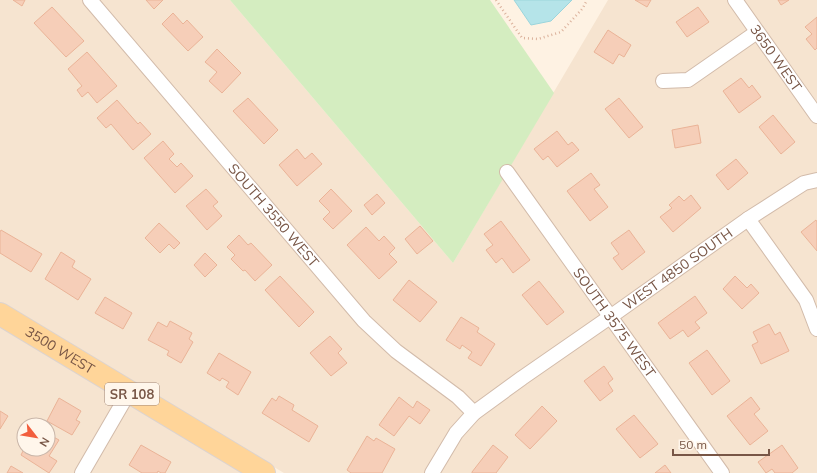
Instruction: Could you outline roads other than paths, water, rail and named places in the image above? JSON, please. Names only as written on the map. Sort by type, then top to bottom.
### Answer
[{"type":"main road","name":"3500 WEST","points":[[0,314],[264,473]]},
{"type":"street","name":"SOUTH 3550 WEST","points":[[90,0],[364,321],[396,351],[458,397],[474,413]]},
{"type":"street","name":"3650 WEST","points":[[735,0],[817,116]]},
{"type":"street","points":[[663,81],[688,80],[757,32]]},
{"type":"street","name":"SOUTH 3575 WEST","points":[[507,172],[722,473]]},
{"type":"street","name":"WEST 4850 SOUTH","points":[[432,473],[456,433],[474,413],[748,219],[804,183],[817,180]]},
{"type":"street","points":[[748,219],[806,300],[817,330]]},
{"type":"street","points":[[82,473],[130,392]]},
{"type":"water","points":[[514,0],[572,0],[551,21],[531,25]]}]
